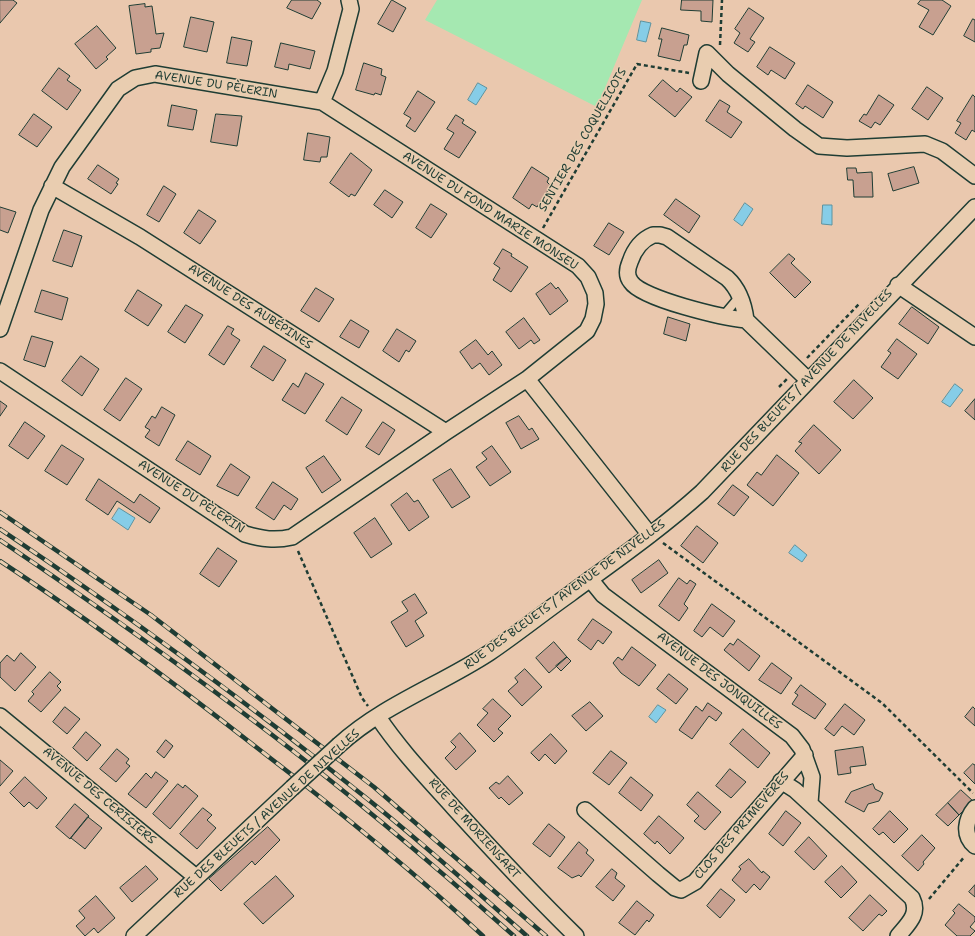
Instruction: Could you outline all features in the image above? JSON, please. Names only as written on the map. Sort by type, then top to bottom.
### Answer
[{"type":"street","points":[[322,102],[335,71],[351,9],[350,0]]},
{"type":"street","points":[[701,81],[707,53],[795,129],[819,146],[847,148],[925,144],[942,151],[975,176]]},
{"type":"street","name":"AVENUE DU PÈLERIN","points":[[0,329],[40,210],[62,167],[118,88],[135,78],[156,74],[322,102]]},
{"type":"street","name":"AVENUE DU FOND MARIE MONSEU","points":[[322,102],[536,241],[578,266],[588,277],[595,292],[596,304],[593,319],[587,331],[527,379]]},
{"type":"street","name":"AVENUE DES AUBÉPINES","points":[[52,186],[140,237],[446,432]]},
{"type":"street","name":"RUE DES BLEUETS / AVENUE DE NIVELLES","points":[[134,936],[353,733],[373,712],[395,704],[457,672],[489,652],[650,535],[702,492],[975,206]]},
{"type":"street","points":[[746,320],[736,286],[727,278],[667,237],[660,235],[644,239],[631,259],[627,269],[628,277],[638,289],[651,296],[746,320],[808,380]]},
{"type":"street","points":[[898,285],[975,337]]},
{"type":"street","name":"AVENUE DU PÈLERIN","points":[[0,371],[245,534],[264,539],[281,540],[292,537],[446,432],[527,379]]},
{"type":"street","points":[[527,379],[650,535]]},
{"type":"street","name":"AVENUE DES JONQUILLES","points":[[590,579],[603,595],[792,736],[805,755],[812,777],[810,803]]},
{"type":"street","name":"RUE DE MORIENSART","points":[[373,712],[388,734],[410,759],[530,891],[576,936]]},
{"type":"street","name":"AVENUE DES CERISIERS","points":[[0,716],[196,877]]},
{"type":"street","name":"CLOS DES PRIMEVÈRES","points":[[585,810],[658,874],[676,888],[681,890],[694,882],[805,755]]},
{"type":"street","points":[[781,781],[795,790],[810,803],[914,901],[913,918],[898,936]]},
{"type":"street","points":[[974,845],[968,836],[966,826],[968,818],[975,808]]},
{"type":"lane","points":[[724,315],[740,296]]},
{"type":"path","points":[[721,66],[722,0]]},
{"type":"path","name":"SENTIER DES COQUELICOTS","points":[[536,241],[637,64],[688,73],[701,81]]},
{"type":"path","points":[[650,535],[882,703],[975,795]]},
{"type":"path","points":[[292,537],[356,684],[373,712]]},
{"type":"path","points":[[914,901],[927,901],[974,845]]},
{"type":"green space","points":[[437,0],[642,0],[597,107],[425,20]]},
{"type":"water","points":[[641,21],[651,23],[646,42],[637,40]]},
{"type":"water","points":[[478,83],[487,88],[476,105],[468,100]]},
{"type":"water","points":[[745,203],[753,209],[742,226],[734,220]]},
{"type":"water","points":[[823,205],[832,205],[832,225],[822,224]]},
{"type":"water","points":[[955,384],[963,390],[950,407],[942,402]]},
{"type":"water","points":[[119,508],[135,518],[128,530],[112,519]]},
{"type":"water","points":[[795,545],[807,555],[802,562],[789,553]]},
{"type":"water","points":[[658,705],[666,710],[656,723],[649,717]]},
{"type":"building","points":[[0,0],[13,0],[17,3],[0,23]]},
{"type":"building","points":[[292,0],[317,0],[321,3],[312,19],[287,8]]},
{"type":"building","points":[[392,0],[406,8],[393,32],[378,24]]},
{"type":"building","points":[[682,0],[713,0],[712,22],[701,21],[701,11],[681,10]]},
{"type":"building","points":[[921,0],[942,0],[951,6],[933,35],[919,27],[929,10],[918,4]]},
{"type":"building","points":[[145,4],[145,7],[152,6],[156,34],[164,33],[160,48],[151,49],[151,52],[136,54],[129,6]]},
{"type":"building","points":[[749,8],[764,18],[750,39],[755,42],[748,52],[734,43],[740,33],[735,29]]},
{"type":"building","points":[[191,17],[214,22],[207,52],[184,47]]},
{"type":"building","points":[[973,19],[975,20],[975,42],[964,36]]},
{"type":"building","points":[[97,26],[116,48],[106,57],[108,59],[96,69],[75,44]]},
{"type":"building","points":[[662,28],[689,35],[687,45],[684,45],[680,61],[658,56],[662,39],[659,39]]},
{"type":"building","points":[[232,37],[252,41],[247,66],[227,63]]},
{"type":"building","points":[[281,43],[315,51],[310,69],[289,64],[288,70],[275,67]]},
{"type":"building","points":[[770,47],[795,63],[785,79],[771,70],[768,75],[757,67]]},
{"type":"building","points":[[364,63],[382,69],[381,75],[386,77],[381,95],[375,93],[374,95],[356,90]]},
{"type":"building","points":[[59,68],[70,76],[67,80],[81,90],[67,110],[42,91]]},
{"type":"building","points":[[663,80],[677,92],[680,88],[692,97],[675,117],[649,96]]},
{"type":"building","points":[[808,85],[833,102],[823,118],[805,106],[803,109],[796,104]]},
{"type":"building","points":[[927,87],[943,98],[928,120],[912,109]]},
{"type":"building","points":[[418,91],[435,102],[415,132],[406,126],[411,118],[404,114]]},
{"type":"building","points":[[879,95],[894,105],[880,125],[875,122],[871,128],[859,121],[864,114],[866,115]]},
{"type":"building","points":[[973,95],[975,97],[975,132],[972,130],[966,140],[955,133],[961,123],[957,121]]},
{"type":"building","points":[[720,100],[730,106],[727,112],[742,122],[731,138],[706,121]]},
{"type":"building","points":[[172,105],[197,110],[193,130],[168,126]]},
{"type":"building","points":[[34,114],[52,127],[37,147],[19,135]]},
{"type":"building","points":[[216,114],[242,116],[237,146],[211,142]]},
{"type":"building","points":[[456,115],[464,120],[462,123],[476,132],[459,158],[444,149],[454,133],[447,129]]},
{"type":"building","points":[[308,133],[330,137],[327,157],[321,157],[320,162],[304,160]]},
{"type":"building","points":[[351,153],[372,170],[355,196],[351,194],[349,197],[330,183]]},
{"type":"building","points":[[98,165],[119,179],[116,183],[118,184],[111,194],[88,179]]},
{"type":"building","points":[[532,167],[549,178],[547,182],[551,186],[537,207],[532,204],[529,209],[513,198]]},
{"type":"building","points":[[914,167],[919,183],[893,191],[888,174]]},
{"type":"building","points":[[847,168],[856,168],[857,173],[872,172],[873,197],[854,197],[853,180],[848,180]]},
{"type":"building","points":[[164,186],[176,194],[159,222],[147,215]]},
{"type":"building","points":[[385,190],[403,202],[392,218],[374,205]]},
{"type":"building","points":[[676,199],[700,216],[689,233],[664,215]]},
{"type":"building","points":[[431,204],[447,214],[431,238],[416,228]]},
{"type":"building","points":[[0,207],[16,212],[8,233],[0,230]]},
{"type":"building","points":[[199,210],[216,221],[200,244],[184,233]]},
{"type":"building","points":[[609,223],[624,232],[609,255],[594,246]]},
{"type":"building","points":[[64,230],[82,236],[72,267],[53,261]]},
{"type":"building","points":[[503,249],[512,254],[511,256],[528,267],[511,292],[493,280],[500,268],[494,264]]},
{"type":"building","points":[[789,254],[795,259],[791,263],[811,282],[795,298],[770,273]]},
{"type":"building","points":[[551,283],[556,289],[558,287],[568,301],[550,315],[536,294]]},
{"type":"building","points":[[316,288],[334,299],[319,322],[301,311]]},
{"type":"building","points":[[42,290],[68,298],[62,320],[35,312]]},
{"type":"building","points":[[138,290],[162,305],[148,326],[125,311]]},
{"type":"building","points":[[186,305],[203,315],[185,343],[168,332]]},
{"type":"building","points":[[912,307],[939,327],[928,344],[899,324]]},
{"type":"building","points":[[668,317],[690,324],[686,341],[664,334]]},
{"type":"building","points":[[524,318],[540,340],[534,344],[531,340],[519,349],[506,332]]},
{"type":"building","points":[[351,320],[369,331],[359,348],[340,337]]},
{"type":"building","points":[[228,326],[234,329],[231,334],[240,340],[224,365],[209,355]]},
{"type":"building","points":[[397,329],[416,341],[409,352],[406,350],[399,362],[383,351]]},
{"type":"building","points":[[32,336],[53,342],[45,367],[24,360]]},
{"type":"building","points":[[897,339],[917,354],[898,379],[881,367],[891,353],[888,351]]},
{"type":"building","points":[[476,340],[488,355],[492,351],[502,365],[489,375],[480,363],[472,369],[460,352]]},
{"type":"building","points":[[264,346],[286,360],[273,381],[251,367]]},
{"type":"building","points":[[81,356],[99,369],[82,396],[62,381]]},
{"type":"building","points":[[306,373],[324,384],[305,414],[282,400],[293,383],[298,387]]},
{"type":"building","points":[[126,378],[142,389],[120,421],[104,410]]},
{"type":"building","points":[[854,380],[873,398],[853,419],[834,402]]},
{"type":"building","points":[[342,397],[362,410],[347,435],[326,421]]},
{"type":"building","points":[[975,399],[975,420],[965,411]]},
{"type":"building","points":[[0,401],[7,406],[0,416]]},
{"type":"building","points":[[162,407],[175,415],[159,446],[145,437],[150,430],[145,427],[152,416],[155,418]]},
{"type":"building","points":[[519,416],[529,430],[532,428],[539,439],[521,449],[506,423]]},
{"type":"building","points":[[25,422],[45,436],[28,459],[9,446]]},
{"type":"building","points":[[383,422],[395,430],[379,455],[366,447]]},
{"type":"building","points":[[814,425],[841,450],[819,474],[795,451],[802,443],[799,442]]},
{"type":"building","points":[[188,441],[211,456],[200,475],[176,460]]},
{"type":"building","points":[[62,445],[84,459],[67,485],[45,471]]},
{"type":"building","points":[[492,446],[511,472],[490,486],[476,467],[487,459],[482,453]]},
{"type":"building","points":[[777,455],[799,473],[773,506],[747,485],[757,472],[761,475]]},
{"type":"building","points":[[324,456],[341,480],[322,493],[306,468]]},
{"type":"building","points":[[231,464],[250,477],[238,496],[217,486]]},
{"type":"building","points":[[451,469],[470,497],[452,508],[433,480]]},
{"type":"building","points":[[99,479],[134,503],[140,494],[160,508],[150,523],[117,501],[108,515],[86,500]]},
{"type":"building","points":[[273,482],[298,499],[291,510],[284,505],[274,520],[256,508]]},
{"type":"building","points":[[733,485],[749,497],[734,516],[718,504]]},
{"type":"building","points":[[407,493],[414,502],[418,500],[429,517],[409,531],[391,505]]},
{"type":"building","points":[[375,518],[392,544],[371,558],[354,533]]},
{"type":"building","points":[[697,526],[718,543],[703,563],[681,546]]},
{"type":"building","points":[[218,548],[237,561],[219,587],[200,574]]},
{"type":"building","points":[[659,560],[668,573],[641,593],[632,580]]},
{"type":"building","points":[[679,578],[687,584],[690,580],[696,584],[684,604],[688,608],[679,621],[659,606]]},
{"type":"building","points":[[415,594],[427,613],[415,621],[424,636],[406,647],[391,622],[408,611],[402,602]]},
{"type":"building","points":[[712,604],[735,621],[723,637],[710,627],[702,637],[694,631]]},
{"type":"building","points":[[593,619],[612,632],[603,644],[598,640],[591,650],[578,640]]},
{"type":"building","points":[[738,639],[760,656],[749,671],[724,650],[730,643],[733,645]]},
{"type":"building","points":[[554,642],[567,657],[549,673],[536,658]]},
{"type":"building","points":[[632,647],[656,665],[639,686],[621,673],[613,663],[618,657],[622,660]]},
{"type":"building","points":[[21,653],[36,667],[15,691],[0,677],[0,663],[7,655],[14,661]]},
{"type":"building","points":[[567,657],[571,661],[561,671],[556,666]]},
{"type":"building","points":[[772,663],[792,678],[781,694],[759,680]]},
{"type":"building","points":[[525,669],[542,687],[522,706],[508,691],[518,682],[515,678]]},
{"type":"building","points":[[50,672],[61,682],[57,686],[61,690],[41,712],[28,701],[34,694],[32,692]]},
{"type":"building","points":[[669,674],[688,689],[676,704],[657,689]]},
{"type":"building","points":[[801,685],[826,704],[815,719],[792,704],[798,695],[795,693]]},
{"type":"building","points":[[493,699],[511,716],[498,729],[503,733],[494,742],[477,725],[488,713],[483,709]]},
{"type":"building","points":[[590,702],[603,716],[586,731],[572,716]]},
{"type":"building","points":[[708,703],[722,713],[716,721],[709,716],[692,739],[679,730],[696,706],[702,711]]},
{"type":"building","points":[[845,704],[865,720],[854,735],[842,726],[834,736],[825,729]]},
{"type":"building","points":[[65,707],[80,719],[67,734],[53,722]]},
{"type":"building","points":[[973,707],[975,709],[975,726],[965,717]]},
{"type":"building","points":[[743,729],[770,753],[758,768],[730,744]]},
{"type":"building","points":[[86,732],[101,745],[87,761],[73,748]]},
{"type":"building","points":[[460,733],[476,751],[456,770],[445,758],[456,747],[451,742]]},
{"type":"building","points":[[551,734],[567,751],[555,764],[545,754],[539,761],[531,753]]},
{"type":"building","points":[[166,740],[173,746],[164,758],[157,752]]},
{"type":"building","points":[[863,747],[866,765],[850,767],[851,773],[838,775],[835,751]]},
{"type":"building","points":[[117,749],[129,759],[126,763],[130,766],[116,782],[100,769]]},
{"type":"building","points":[[611,751],[627,763],[609,785],[593,773]]},
{"type":"building","points":[[0,760],[13,771],[0,786]]},
{"type":"building","points":[[973,764],[975,765],[975,784],[964,773]]},
{"type":"building","points":[[730,769],[746,782],[731,798],[716,786]]},
{"type":"building","points":[[156,772],[168,781],[146,808],[128,794],[146,773],[151,778]]},
{"type":"building","points":[[508,776],[523,793],[509,805],[501,797],[499,799],[489,788],[496,782],[499,784]]},
{"type":"building","points":[[25,777],[47,798],[37,809],[29,802],[24,807],[10,793]]},
{"type":"building","points":[[631,777],[653,795],[641,811],[619,793]]},
{"type":"building","points":[[178,784],[183,788],[185,785],[198,796],[170,829],[153,814]]},
{"type":"building","points":[[873,784],[875,789],[883,793],[879,801],[868,804],[864,812],[845,802],[851,792]]},
{"type":"building","points":[[961,790],[973,801],[959,815],[948,803]]},
{"type":"building","points":[[698,792],[721,812],[705,830],[694,821],[699,816],[687,805]]},
{"type":"building","points":[[948,803],[959,815],[948,826],[936,815]]},
{"type":"building","points":[[75,804],[89,816],[70,839],[56,827]]},
{"type":"building","points":[[203,808],[212,815],[207,820],[216,828],[197,849],[180,834]]},
{"type":"building","points":[[786,811],[801,823],[783,846],[769,834]]},
{"type":"building","points":[[890,811],[908,829],[894,843],[883,832],[879,835],[873,829]]},
{"type":"building","points":[[659,816],[684,838],[670,854],[657,841],[655,844],[644,834]]},
{"type":"building","points":[[88,817],[102,828],[85,849],[71,838]]},
{"type":"building","points":[[549,824],[565,837],[550,857],[533,844]]},
{"type":"building","points":[[268,827],[280,840],[255,865],[252,861],[221,891],[209,879]]},
{"type":"building","points":[[922,835],[935,848],[923,862],[924,864],[918,871],[902,856]]},
{"type":"building","points":[[809,837],[827,856],[814,870],[795,852]]},
{"type":"building","points":[[579,842],[588,850],[586,853],[594,860],[581,877],[579,875],[572,878],[558,868]]},
{"type":"building","points":[[749,859],[762,873],[763,871],[770,877],[760,890],[754,884],[746,893],[732,880],[741,869],[739,867]]},
{"type":"building","points":[[146,866],[158,879],[132,902],[120,888]]},
{"type":"building","points":[[842,866],[857,882],[841,898],[825,882]]},
{"type":"building","points":[[612,869],[617,873],[615,878],[625,886],[613,901],[596,887]]},
{"type":"building","points":[[276,876],[294,896],[263,924],[244,904]]},
{"type":"building","points":[[975,885],[975,897],[969,892]]},
{"type":"building","points":[[721,889],[735,900],[720,918],[707,906]]},
{"type":"building","points":[[870,895],[887,911],[882,916],[879,914],[863,931],[849,918]]},
{"type":"building","points":[[96,896],[115,918],[98,933],[94,928],[85,936],[76,926],[85,918],[79,911]]},
{"type":"building","points":[[637,901],[654,915],[649,922],[647,920],[635,935],[619,923]]},
{"type":"building","points":[[959,904],[975,917],[975,921],[970,927],[975,931],[970,936],[957,936],[945,925],[955,913],[953,911]]},
{"type":"railway","points":[[0,512],[151,615],[374,787],[546,936]]},
{"type":"railway","points":[[0,529],[93,593],[276,727],[406,831],[527,936]]},
{"type":"railway","points":[[0,540],[137,635],[271,734],[394,833],[514,936]]},
{"type":"railway","points":[[0,561],[130,651],[285,770],[400,863],[483,936]]}]
